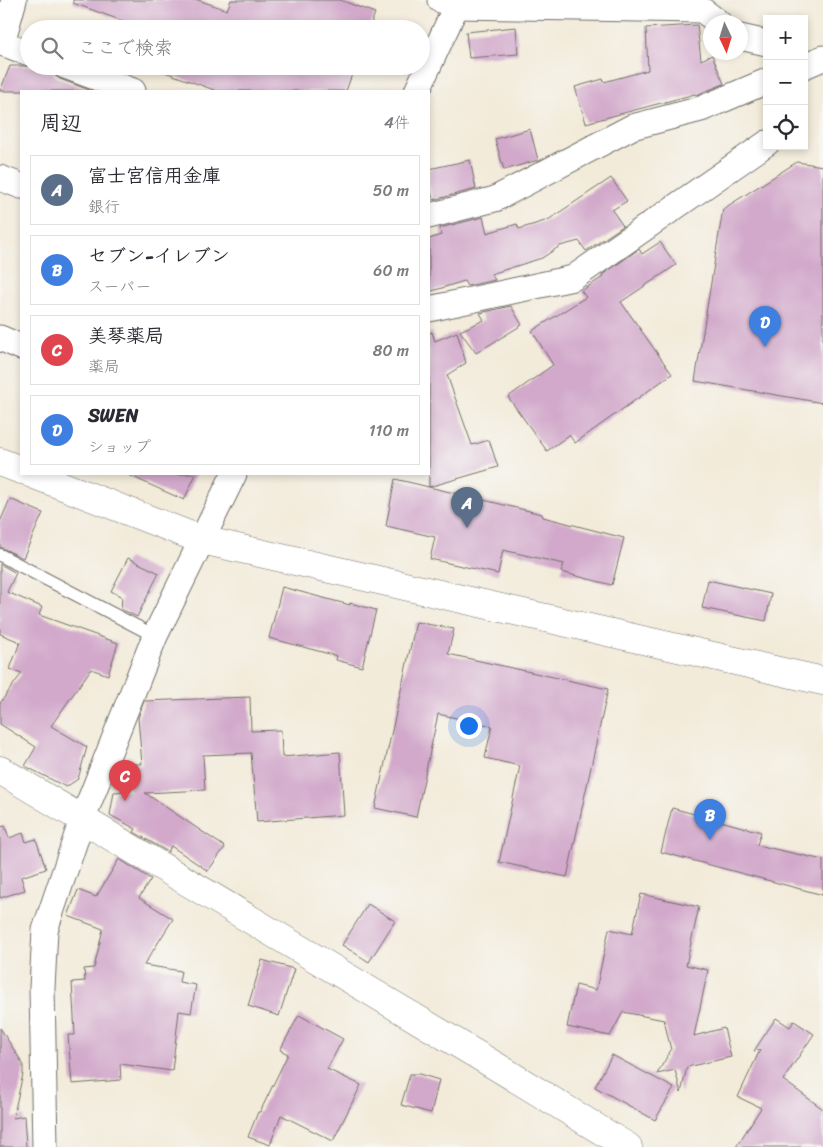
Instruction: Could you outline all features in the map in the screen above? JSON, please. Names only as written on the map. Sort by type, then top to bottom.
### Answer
[{"type":"street","points":[[14,0],[1,45],[20,50]]},
{"type":"street","points":[[430,58],[452,2],[702,10],[709,15]]},
{"type":"street","points":[[748,39],[763,42]]},
{"type":"street","points":[[808,53],[823,57]]},
{"type":"street","points":[[808,64],[823,57]]},
{"type":"street","points":[[90,75],[130,90]]},
{"type":"street","points":[[417,90],[423,75]]},
{"type":"street","points":[[430,216],[495,199],[632,127],[701,109],[763,88]]},
{"type":"street","points":[[430,309],[573,278],[763,146]]},
{"type":"street","points":[[0,178],[20,186]]},
{"type":"street","points":[[0,338],[20,346]]},
{"type":"street","points":[[0,462],[20,470]]},
{"type":"street","points":[[35,475],[202,540],[823,681]]},
{"type":"street","points":[[45,1147],[42,988],[45,930],[82,820],[155,636],[234,475]]},
{"type":"street","points":[[0,770],[628,1147]]},
{"type":"lane","points":[[0,555],[155,636]]},
{"type":"building","points":[[73,0],[198,0],[227,10],[231,0],[340,0],[375,13],[372,20],[120,20],[73,3]]},
{"type":"building","points":[[697,25],[701,60],[714,60],[724,84],[696,95],[586,123],[575,87],[603,79],[604,82],[648,70],[646,28]]},
{"type":"building","points":[[516,27],[518,54],[469,58],[466,32]]},
{"type":"building","points":[[10,66],[20,66],[20,75],[54,75],[89,90],[20,90],[0,91]]},
{"type":"building","points":[[173,75],[352,75],[346,90],[214,90]]},
{"type":"building","points":[[530,129],[538,160],[504,170],[495,139]]},
{"type":"building","points":[[470,160],[476,189],[433,200],[430,188],[430,169]]},
{"type":"building","points":[[797,162],[823,166],[823,403],[695,381],[723,209]]},
{"type":"building","points":[[611,178],[627,201],[612,210],[623,226],[586,251],[579,241],[560,246],[542,258],[491,274],[495,280],[467,286],[464,281],[430,292],[430,239],[441,235],[440,228],[483,217],[487,233],[517,224],[519,229],[548,220]]},
{"type":"building","points":[[660,242],[676,265],[621,302],[672,374],[575,443],[569,435],[547,451],[508,397],[553,365],[532,331],[586,297],[581,291],[603,277],[602,275],[639,249],[642,254]]},
{"type":"building","points":[[511,306],[522,325],[476,353],[460,331],[484,320],[480,313]]},
{"type":"building","points":[[432,332],[435,341],[457,332],[466,363],[447,375],[472,445],[489,440],[498,467],[429,487],[430,333]]},
{"type":"building","points":[[128,475],[196,475],[184,500]]},
{"type":"building","points":[[395,479],[542,514],[543,517],[624,538],[612,585],[561,572],[564,564],[503,550],[498,574],[430,559],[435,537],[386,526]]},
{"type":"building","points":[[10,499],[43,513],[23,558],[0,547],[0,522]]},
{"type":"building","points":[[128,558],[159,573],[137,617],[121,609],[122,597],[111,591]]},
{"type":"building","points":[[0,564],[16,573],[7,592],[42,607],[39,615],[118,643],[108,675],[91,669],[51,726],[87,747],[78,779],[66,787],[25,766],[36,747],[0,724],[0,703],[22,673],[10,669],[20,642],[0,634]]},
{"type":"building","points":[[708,580],[771,594],[766,621],[702,608]]},
{"type":"building","points":[[282,587],[376,610],[362,667],[336,660],[337,656],[269,638]]},
{"type":"building","points":[[416,622],[454,629],[448,654],[608,689],[567,877],[499,862],[520,766],[485,758],[492,726],[438,714],[416,817],[375,808]]},
{"type":"building","points":[[250,697],[251,731],[281,730],[282,757],[340,752],[344,815],[257,822],[251,753],[203,755],[205,790],[145,793],[225,847],[208,871],[171,846],[168,852],[134,832],[136,829],[110,815],[114,792],[130,791],[129,764],[142,764],[138,718],[144,701]]},
{"type":"building","points":[[672,808],[761,832],[757,845],[823,860],[823,895],[661,852]]},
{"type":"building","points":[[5,826],[9,838],[23,833],[26,842],[36,839],[46,869],[21,877],[25,890],[0,898],[0,827]]},
{"type":"building","points":[[119,859],[151,879],[139,898],[173,919],[144,965],[181,971],[179,982],[196,985],[191,1013],[179,1011],[172,1071],[120,1064],[121,1080],[72,1084],[68,1035],[75,1035],[72,982],[85,981],[84,969],[94,968],[103,929],[68,916],[78,890],[96,897]]},
{"type":"building","points":[[641,894],[699,907],[686,965],[708,970],[694,1036],[724,1028],[731,1057],[687,1067],[681,1093],[675,1070],[657,1074],[671,1050],[664,1020],[623,1012],[610,1036],[567,1027],[576,985],[596,990],[609,929],[632,934]]},
{"type":"building","points":[[368,904],[395,921],[369,962],[342,945]]},
{"type":"building","points":[[262,960],[294,969],[279,1016],[248,1006]]},
{"type":"building","points":[[299,1015],[343,1039],[327,1069],[361,1085],[333,1141],[281,1115],[270,1145],[248,1137],[258,1112],[260,1112],[288,1054],[280,1050]]},
{"type":"building","points":[[776,1018],[790,1027],[794,1021],[814,1034],[783,1080],[823,1109],[823,1147],[736,1147],[761,1108],[738,1097],[760,1050],[754,1051]]},
{"type":"building","points":[[0,1028],[23,1064],[23,1074],[13,1118],[24,1116],[26,1147],[0,1147]]},
{"type":"building","points":[[612,1055],[674,1088],[655,1120],[595,1087]]},
{"type":"building","points":[[410,1074],[419,1074],[439,1080],[431,1113],[401,1105]]},
{"type":"place","name":"SWEN","points":[[765,347]]},
{"type":"place","name":"富士宮信用金庫","points":[[467,528]]},
{"type":"place","name":"美琴薬局","points":[[125,801]]},
{"type":"place","name":"セブン-イレブン","points":[[710,840]]}]
